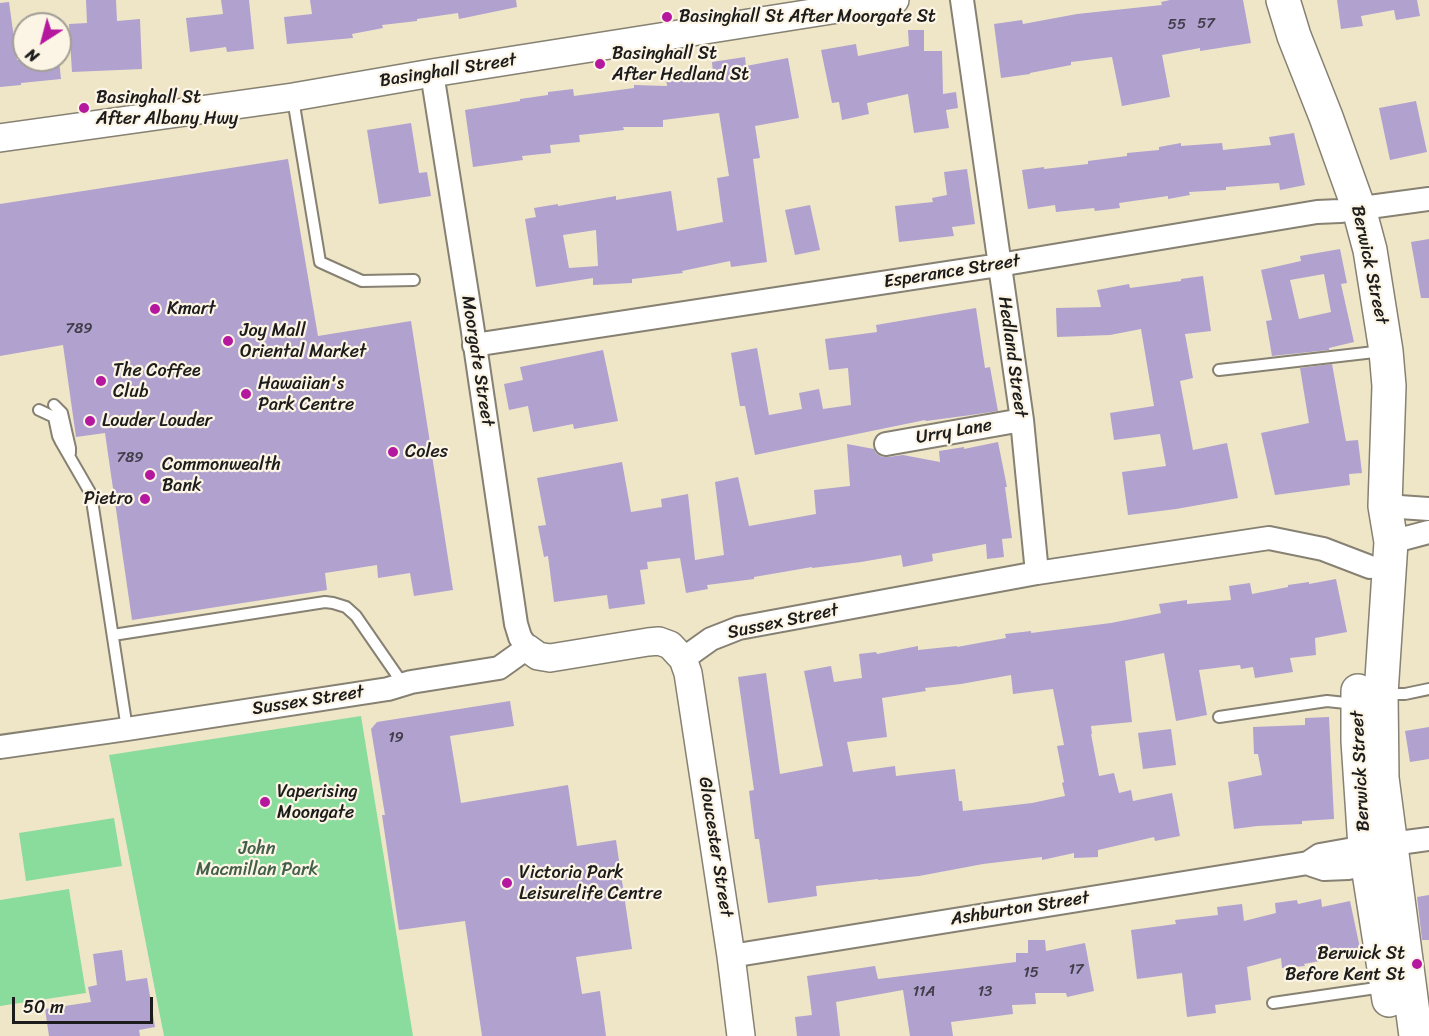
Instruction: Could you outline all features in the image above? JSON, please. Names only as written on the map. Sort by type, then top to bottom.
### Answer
[{"type":"main road","name":"Berwick Street","points":[[1283,0],[1294,36],[1359,208],[1370,250],[1386,351],[1389,386],[1385,506],[1391,542],[1370,699],[1382,778],[1374,852],[1394,1036]]},
{"type":"main road","name":"Berwick Street","points":[[1370,699],[1358,684],[1374,538],[1385,506]]},
{"type":"main road","name":"Berwick Street","points":[[1374,852],[1416,1036]]},
{"type":"street","name":"Basinghall Street","points":[[0,138],[293,97],[895,0]]},
{"type":"street","name":"Hedland Street","points":[[962,0],[1022,420],[1037,573]]},
{"type":"street","name":"Moorgate Street","points":[[432,73],[516,624],[527,648]]},
{"type":"street","name":"Esperance Street","points":[[474,345],[999,265],[1317,212],[1429,199]]},
{"type":"street","name":"Urry Lane","points":[[886,444],[1022,420]]},
{"type":"street","points":[[1385,506],[1429,508]]},
{"type":"street","points":[[1391,542],[1429,532]]},
{"type":"street","name":"Sussex Street","points":[[683,659],[711,639],[739,628],[1037,573],[1269,538],[1323,549],[1370,567]]},
{"type":"street","points":[[527,648],[538,656],[550,658],[659,641],[670,645],[683,659]]},
{"type":"street","name":"Sussex Street","points":[[0,747],[388,689],[403,684],[499,668],[527,648]]},
{"type":"street","name":"Gloucester Street","points":[[683,659],[688,673],[741,1036]]},
{"type":"street","name":"Ashburton Street","points":[[731,956],[1308,863],[1324,869],[1348,868],[1374,852],[1406,842],[1429,839]]},
{"type":"lane","points":[[293,97],[320,262],[362,281],[414,280]]},
{"type":"lane","points":[[1220,370],[1386,351]]},
{"type":"lane","points":[[54,405],[62,413],[70,457]]},
{"type":"lane","points":[[39,410],[54,417],[58,436],[91,494],[127,729]]},
{"type":"lane","points":[[113,635],[325,602],[333,603],[346,607],[356,616],[403,684]]},
{"type":"lane","points":[[1220,717],[1327,701],[1370,699],[1429,689]]},
{"type":"lane","points":[[1273,1003],[1387,987]]},
{"type":"green space","name":"John Macmillan Park","points":[[361,716],[413,1036],[164,1036],[109,755]]},
{"type":"green space","points":[[114,818],[122,866],[26,881],[19,833]]},
{"type":"green space","points":[[69,889],[86,993],[0,1006],[0,900]]},
{"type":"building","points":[[86,0],[116,0],[117,21],[140,19],[142,69],[72,72],[72,24],[87,23]]},
{"type":"building","points":[[221,0],[249,0],[254,49],[227,52],[226,47],[190,52],[186,18],[223,14]]},
{"type":"building","points":[[310,0],[516,0],[517,7],[459,19],[458,13],[382,25],[383,28],[352,34],[353,38],[287,44],[284,17],[312,14]]},
{"type":"building","points":[[1243,0],[1251,43],[1200,51],[1200,48],[1162,55],[1170,97],[1122,106],[1112,57],[1071,62],[1071,65],[1001,78],[994,24],[1022,20],[1023,24],[1077,14],[1162,5],[1161,2]]},
{"type":"building","points":[[1337,0],[1417,0],[1420,16],[1396,20],[1394,10],[1361,16],[1363,26],[1341,29]]},
{"type":"building","points":[[9,2],[12,24],[12,72],[60,72],[61,79],[0,87],[0,3]]},
{"type":"building","points":[[908,30],[924,30],[924,51],[942,51],[943,94],[956,92],[958,108],[946,110],[949,128],[914,133],[908,94],[867,103],[869,114],[842,120],[839,102],[832,103],[821,50],[856,44],[858,56],[909,46]]},
{"type":"building","points":[[745,57],[746,66],[788,58],[799,118],[755,126],[760,158],[753,159],[767,262],[731,267],[730,261],[682,271],[683,273],[632,279],[632,283],[593,285],[593,278],[536,287],[525,219],[536,217],[534,208],[616,196],[616,200],[671,191],[677,231],[723,222],[717,178],[729,176],[719,113],[663,120],[663,127],[623,127],[624,130],[579,135],[580,142],[550,145],[551,153],[522,156],[523,160],[473,167],[465,110],[548,95],[548,92],[573,89],[574,96],[634,88],[634,85],[667,86],[666,78],[713,73],[712,62]],"holes":[[[596,230],[598,266],[569,268],[563,235]]]},
{"type":"building","points":[[1416,101],[1427,152],[1390,160],[1379,108]]},
{"type":"building","points":[[411,123],[419,173],[427,172],[431,196],[379,204],[367,130]]},
{"type":"building","points":[[1294,133],[1305,185],[1280,190],[1279,183],[1226,187],[1226,190],[1189,192],[1190,195],[1168,199],[1168,196],[1119,203],[1120,208],[1095,211],[1094,208],[1056,212],[1055,205],[1028,209],[1022,170],[1088,164],[1088,161],[1127,156],[1127,153],[1159,150],[1159,147],[1181,143],[1181,146],[1222,143],[1223,150],[1271,145],[1269,137]]},
{"type":"building","name":"Hawaiian's Park Centre","points":[[288,159],[318,336],[411,321],[453,590],[414,596],[410,573],[378,578],[377,565],[325,573],[327,590],[132,620],[105,433],[76,437],[63,345],[0,356],[0,204]]},
{"type":"building","points":[[967,169],[975,224],[952,227],[954,236],[899,242],[895,206],[933,202],[932,198],[947,195],[944,172]]},
{"type":"building","points":[[810,205],[820,250],[795,255],[785,210]]},
{"type":"building","points":[[1429,239],[1429,298],[1421,298],[1411,242]]},
{"type":"building","points":[[1340,249],[1347,283],[1341,284],[1354,342],[1329,348],[1329,350],[1272,356],[1266,321],[1272,320],[1261,270],[1301,261],[1300,256]],"holes":[[[1324,274],[1331,312],[1299,319],[1290,280]]]},
{"type":"building","points":[[1203,276],[1211,331],[1185,334],[1193,378],[1180,381],[1193,450],[1227,443],[1238,498],[1128,515],[1122,472],[1166,466],[1160,434],[1114,440],[1110,413],[1154,406],[1141,329],[1110,335],[1057,337],[1056,308],[1101,307],[1097,290],[1129,284],[1130,288]]},
{"type":"building","points":[[976,308],[985,368],[990,367],[998,411],[925,420],[755,455],[745,406],[740,406],[731,353],[757,348],[769,415],[802,409],[799,393],[819,389],[823,409],[851,405],[848,368],[829,370],[825,339],[877,332],[876,325]]},
{"type":"building","points":[[603,350],[618,421],[574,429],[573,424],[533,432],[528,406],[509,410],[504,384],[523,380],[520,367]]},
{"type":"building","points":[[1332,364],[1346,441],[1358,440],[1362,473],[1349,474],[1350,485],[1275,495],[1261,433],[1309,423],[1300,368]]},
{"type":"building","points":[[998,442],[1007,487],[1005,487],[1012,538],[1002,539],[1004,557],[987,559],[986,544],[932,554],[933,561],[903,567],[901,555],[707,585],[708,589],[686,593],[680,558],[647,562],[648,569],[640,570],[645,604],[609,609],[607,595],[554,602],[548,556],[544,557],[538,526],[546,525],[537,478],[622,462],[631,512],[662,507],[661,499],[688,494],[695,560],[724,555],[715,482],[738,477],[749,526],[816,514],[814,490],[850,486],[847,444],[874,449],[882,457],[903,455],[940,462],[939,451]]},
{"type":"building","points":[[1336,579],[1347,632],[1315,638],[1316,655],[1290,658],[1293,672],[1255,678],[1253,667],[1241,669],[1240,665],[1199,670],[1207,715],[1176,721],[1164,653],[1125,661],[1132,722],[1091,726],[1099,776],[1114,773],[1119,793],[1131,790],[1133,801],[1172,793],[1180,836],[1155,841],[1154,837],[1098,850],[1098,857],[1074,858],[1074,853],[1042,860],[1042,857],[983,864],[919,876],[816,886],[817,896],[768,903],[759,839],[755,839],[749,791],[754,790],[738,677],[766,673],[780,774],[823,766],[804,671],[831,666],[834,682],[862,678],[859,654],[876,652],[877,654],[918,646],[918,650],[957,647],[1006,638],[1005,634],[1111,623],[1161,613],[1159,604],[1187,600],[1187,604],[1231,600],[1229,586],[1250,583],[1252,594],[1288,587],[1288,585],[1309,582],[1309,584]],"holes":[[[1011,675],[1013,694],[1053,689],[1064,745],[1057,746],[1065,796],[1032,803],[963,811],[962,801],[959,801],[955,769],[896,776],[895,766],[853,772],[847,742],[887,737],[882,698],[926,691],[925,688]]]},
{"type":"building","name":"Victoria Park Leisurelife Centre","points":[[510,701],[514,726],[450,736],[461,803],[568,785],[577,846],[616,840],[632,949],[576,957],[582,994],[600,991],[606,1036],[482,1036],[465,921],[399,930],[382,815],[385,815],[371,729],[377,722]]},
{"type":"building","points":[[1329,717],[1334,819],[1234,829],[1228,782],[1262,775],[1258,754],[1254,754],[1253,727],[1305,725],[1305,718]]},
{"type":"building","points":[[1429,727],[1429,759],[1410,762],[1405,731]]},
{"type":"building","points":[[1171,729],[1176,765],[1143,769],[1138,733]]},
{"type":"building","points":[[1429,895],[1429,940],[1422,940],[1417,897]]},
{"type":"building","points":[[1321,899],[1322,907],[1350,901],[1361,953],[1304,964],[1305,966],[1282,968],[1281,958],[1247,967],[1251,1000],[1215,1005],[1216,1013],[1187,1017],[1182,973],[1137,979],[1131,930],[1176,924],[1175,920],[1218,915],[1217,907],[1242,904],[1244,921],[1276,913],[1275,903],[1297,900],[1298,904]]},
{"type":"building","points":[[1028,940],[1045,940],[1046,951],[1085,943],[1094,991],[1067,997],[1066,993],[1035,993],[1036,1004],[1012,1005],[1013,1014],[951,1022],[953,1036],[910,1036],[903,990],[836,1002],[840,1036],[797,1036],[795,1017],[812,1015],[807,976],[875,966],[878,979],[1016,962],[1016,953],[1028,953]]},
{"type":"building","points":[[122,950],[126,981],[147,978],[155,1027],[139,1030],[140,1036],[49,1036],[45,1009],[91,1002],[88,987],[97,985],[93,954]]},
{"type":"place","name":"Basinghall St After Moorgate St","points":[[667,17]]},
{"type":"place","name":"Basinghall St After Hedland St","points":[[600,64]]},
{"type":"place","name":"Basinghall St After Albany Hwy","points":[[84,108]]},
{"type":"place","name":"Kmart","points":[[155,309]]},
{"type":"place","name":"Joy Mall Oriental Market","points":[[228,341]]},
{"type":"place","name":"The Coffee Club","points":[[101,381]]},
{"type":"place","name":"Hawaiian's Park Centre","points":[[246,394]]},
{"type":"place","name":"Louder Louder","points":[[90,421]]},
{"type":"place","name":"Coles","points":[[393,452]]},
{"type":"place","name":"Commonwealth Bank","points":[[150,475]]},
{"type":"place","name":"Pietro","points":[[145,499]]},
{"type":"place","name":"Vaperising Moongate","points":[[265,802]]},
{"type":"place","name":"Victoria Park Leisurelife Centre","points":[[507,883]]},
{"type":"place","name":"Berwick St Before Kent St","points":[[1417,964]]}]
